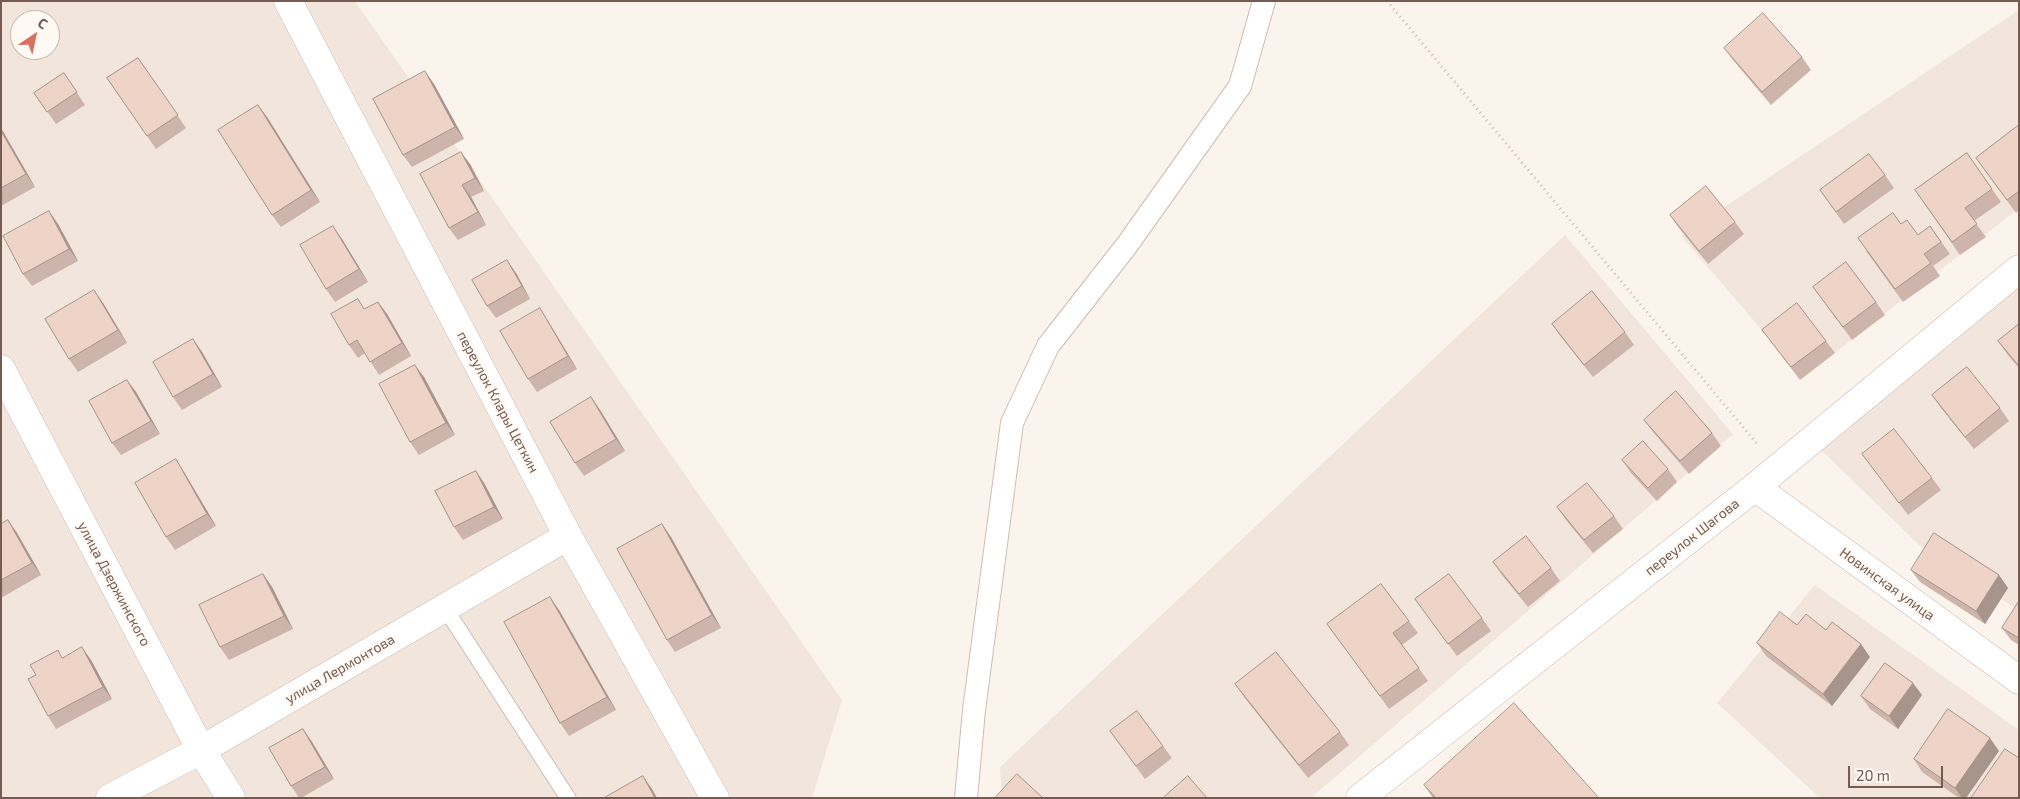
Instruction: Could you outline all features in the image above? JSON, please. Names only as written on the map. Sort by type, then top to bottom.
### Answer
[{"type":"street","name":"переулок Клары Цеткин","points":[[288,1],[568,536],[716,798]]},
{"type":"street","points":[[966,798],[974,710],[1012,423],[1048,346],[1127,245],[1240,86],[1264,1]]},
{"type":"street","name":"переулок Шагова","points":[[1365,796],[1755,487],[2019,270]]},
{"type":"street","name":"улица Дзержинского","points":[[1,369],[201,750],[231,798]]},
{"type":"street","name":"Новинская улица","points":[[1755,487],[2019,680]]},
{"type":"street","name":"улица Лермонтова","points":[[110,798],[201,750],[568,536]]},
{"type":"lane","points":[[445,608],[568,798]]},
{"type":"path","points":[[1387,1],[1778,468]]},
{"type":"shaded area","points":[[1,1],[355,1],[842,700],[812,798],[1,798]]},
{"type":"shaded area","points":[[2019,10],[2019,208],[1803,378],[1681,236]]},
{"type":"shaded area","points":[[1565,235],[1733,434],[1311,798],[1002,798],[1000,767]]},
{"type":"shaded area","points":[[2019,287],[2019,611],[1919,545],[1819,448]]},
{"type":"shaded area","points":[[1815,585],[2019,730],[2019,798],[1820,798],[1717,703]]},
{"type":"building","points":[[1763,13],[1802,57],[1762,92],[1724,48]]},
{"type":"building","points":[[138,58],[178,115],[147,136],[107,78]]},
{"type":"building","points":[[425,71],[455,127],[403,155],[373,99]]},
{"type":"building","points":[[64,73],[77,92],[47,112],[34,93]]},
{"type":"building","points":[[258,105],[311,190],[272,215],[218,130]]},
{"type":"building","points":[[2019,125],[2019,191],[2007,200],[1976,158]]},
{"type":"building","points":[[1,131],[26,174],[1,188]]},
{"type":"building","points":[[461,152],[475,178],[462,185],[478,212],[449,228],[420,174]]},
{"type":"building","points":[[1967,153],[1992,189],[1965,208],[1977,224],[1952,242],[1915,190]]},
{"type":"building","points":[[1869,154],[1885,175],[1836,212],[1820,190]]},
{"type":"building","points":[[1706,186],[1735,222],[1699,251],[1670,215]]},
{"type":"building","points":[[49,211],[69,249],[23,274],[3,236]]},
{"type":"building","points":[[1893,213],[1901,224],[1907,220],[1918,235],[1930,226],[1941,242],[1924,254],[1931,263],[1895,289],[1858,238]]},
{"type":"building","points":[[333,226],[359,269],[326,289],[300,245]]},
{"type":"building","points":[[507,260],[522,286],[487,306],[472,280]]},
{"type":"building","points":[[1846,262],[1876,302],[1843,327],[1813,287]]},
{"type":"building","points":[[94,290],[118,330],[69,359],[45,319]]},
{"type":"building","points":[[1592,291],[1625,332],[1584,365],[1552,324]]},
{"type":"building","points":[[358,299],[364,309],[378,302],[402,343],[370,362],[357,340],[349,345],[331,314]]},
{"type":"building","points":[[1797,303],[1826,341],[1791,367],[1762,330]]},
{"type":"building","points":[[540,308],[568,356],[528,379],[500,331]]},
{"type":"building","points":[[2019,324],[2019,366],[1998,341]]},
{"type":"building","points":[[193,339],[213,374],[173,397],[153,362]]},
{"type":"building","points":[[415,365],[446,423],[410,442],[379,384]]},
{"type":"building","points":[[1967,367],[2000,408],[1965,437],[1932,395]]},
{"type":"building","points":[[127,380],[151,421],[112,443],[89,401]]},
{"type":"building","points":[[1676,391],[1712,433],[1680,461],[1644,420]]},
{"type":"building","points":[[591,397],[616,439],[575,463],[550,422]]},
{"type":"building","points":[[1894,429],[1932,478],[1899,503],[1862,454]]},
{"type":"building","points":[[1643,441],[1668,469],[1648,488],[1622,460]]},
{"type":"building","points":[[176,459],[207,514],[166,537],[135,483]]},
{"type":"building","points":[[476,471],[494,507],[454,527],[435,491]]},
{"type":"building","points":[[1587,483],[1614,516],[1584,540],[1557,507]]},
{"type":"building","points":[[8,520],[32,563],[1,580],[1,524]]},
{"type":"building","points":[[662,524],[712,615],[667,640],[617,549]]},
{"type":"building","points":[[1934,533],[1999,575],[1976,611],[1911,570]]},
{"type":"building","points":[[1526,536],[1551,568],[1519,594],[1493,562]]},
{"type":"building","points":[[263,574],[284,616],[220,647],[199,605]]},
{"type":"building","points":[[1449,574],[1482,618],[1448,644],[1415,599]]},
{"type":"building","points":[[1381,584],[1409,621],[1393,633],[1419,668],[1380,696],[1327,624]]},
{"type":"building","points":[[550,597],[607,697],[560,723],[504,622]]},
{"type":"building","points":[[2019,601],[2019,638],[2002,628]]},
{"type":"building","points":[[1780,612],[1797,625],[1806,614],[1826,630],[1832,622],[1861,644],[1823,694],[1757,643]]},
{"type":"building","points":[[82,647],[103,687],[48,716],[28,679],[36,675],[30,665],[58,650],[62,658]]},
{"type":"building","points":[[1276,652],[1340,732],[1299,765],[1235,684]]},
{"type":"building","points":[[1885,663],[1913,683],[1889,716],[1861,696]]},
{"type":"building","points":[[1514,703],[1599,798],[1436,798],[1424,785]]},
{"type":"building","points":[[1948,709],[1990,738],[1955,788],[1914,759]]},
{"type":"building","points":[[1137,711],[1163,746],[1136,766],[1110,731]]},
{"type":"building","points":[[303,729],[325,767],[291,786],[269,748]]},
{"type":"building","points":[[2005,749],[2019,758],[2019,798],[1971,798]]},
{"type":"building","points":[[1017,774],[1043,798],[995,798]]},
{"type":"building","points":[[643,776],[655,798],[604,798]]},
{"type":"building","points":[[1188,776],[1207,798],[1163,798]]}]
